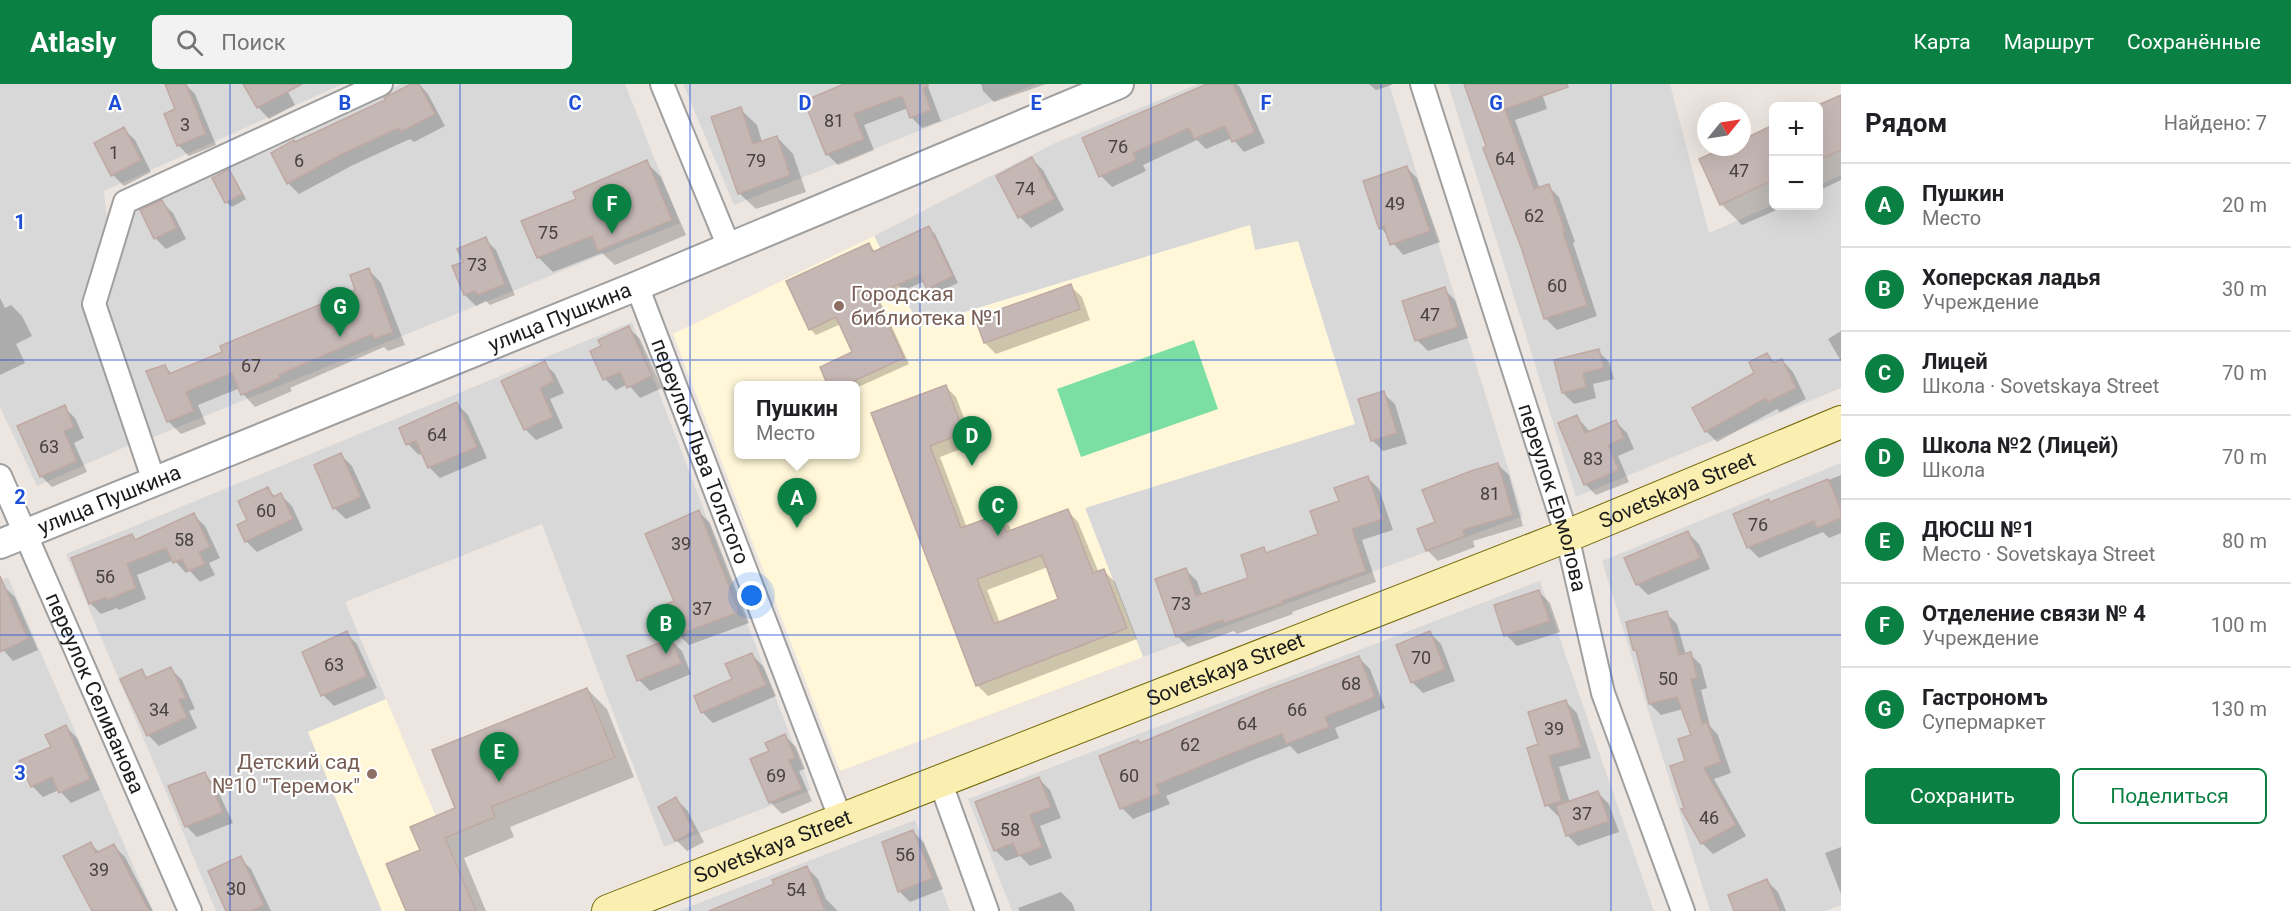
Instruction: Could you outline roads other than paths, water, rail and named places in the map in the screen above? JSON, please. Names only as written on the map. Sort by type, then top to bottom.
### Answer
[{"type":"main road","name":"Sovetskaya Street","points":[[608,911],[1567,536],[1841,422]]},
{"type":"street","points":[[154,481],[94,304],[125,202],[381,84]]},
{"type":"street","points":[[662,84],[729,247]]},
{"type":"street","name":"улица Пушкина","points":[[13,539],[637,286],[1119,84]]},
{"type":"street","name":"переулок Ермолова","points":[[1422,84],[1567,536],[1604,693],[1683,911]]},
{"type":"street","name":"переулок Льва Толстого","points":[[637,286],[841,820]]},
{"type":"street","name":"переулок Селиванова","points":[[0,476],[13,539],[190,911]]},
{"type":"street","points":[[940,781],[987,911]]},
{"type":"place","name":"Отделение связи № 4","points":[[612,234]]},
{"type":"place","name":"Городская библиотека №1","points":[[839,306]]},
{"type":"place","name":"Гастрономъ","points":[[340,337]]},
{"type":"place","name":"Школа №2 (Лицей)","points":[[972,466]]},
{"type":"place","name":"Пушкин","points":[[797,528]]},
{"type":"place","name":"Лицей","points":[[998,536]]},
{"type":"place","name":"Хоперская ладья","points":[[666,654]]},
{"type":"place","name":"Детский сад №10 \"Теремок\"","points":[[372,774]]},
{"type":"place","name":"ДЮСШ №1","points":[[499,782]]}]
